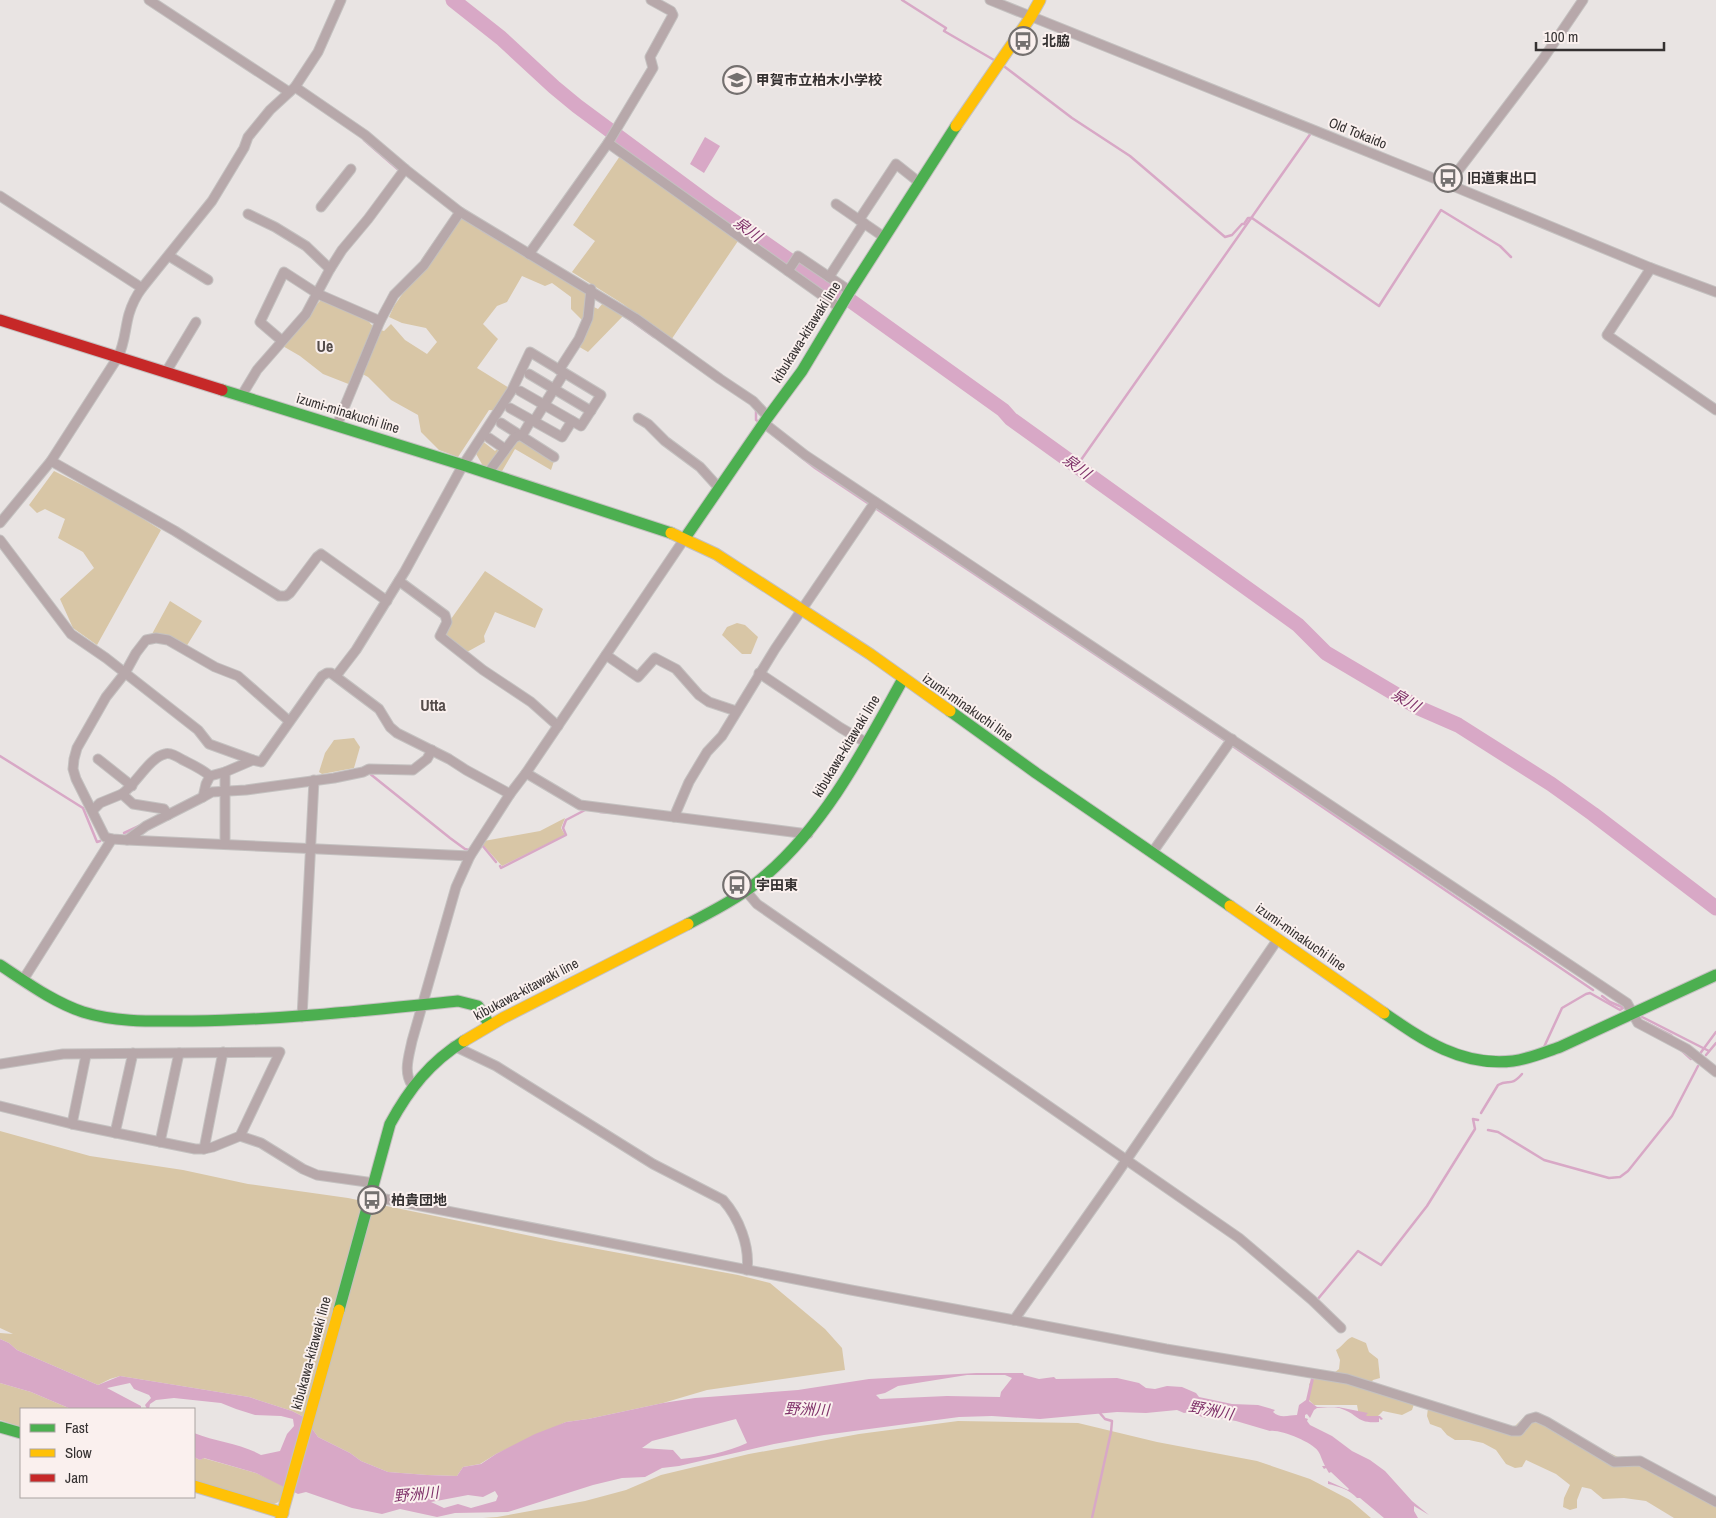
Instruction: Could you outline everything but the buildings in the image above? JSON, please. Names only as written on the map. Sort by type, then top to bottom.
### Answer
[{"type":"main road","name":"kibukawa-kitawaki line","points":[[685,538],[802,371],[884,237],[975,96],[1030,18],[1040,0]]},
{"type":"main road","name":"izumi-minakuchi line","points":[[0,320],[488,473],[648,524],[685,538]]},
{"type":"main road","points":[[685,538],[716,554],[802,609],[870,654],[903,679]]},
{"type":"main road","name":"kibukawa-kitawaki line","points":[[283,1511],[390,1124],[396,1110],[412,1085],[440,1057],[489,1024],[719,908],[746,891],[783,861],[808,834],[846,780],[903,679]]},
{"type":"main road","name":"izumi-minakuchi line","points":[[903,679],[1420,1038],[1436,1048],[1459,1058],[1498,1062],[1523,1060],[1566,1044],[1716,975]]},
{"type":"main road","points":[[0,965],[60,1003],[92,1014],[128,1021],[240,1022],[458,1001],[474,1004],[483,1011],[489,1024]]},
{"type":"main road","points":[[0,1427],[20,1433]]},
{"type":"main road","points":[[195,1486],[283,1511]]},
{"type":"street","points":[[149,0],[365,135],[460,212],[635,318],[753,401],[766,420],[805,455],[1627,1002],[1638,1023],[1686,1049],[1716,1072]]},
{"type":"street","points":[[0,523],[51,461],[118,357],[123,347],[129,313],[142,288],[212,200],[244,148],[248,137],[270,110],[292,89],[318,52],[341,0]]},
{"type":"street","points":[[529,254],[609,140],[653,68],[650,57],[673,15],[671,11],[651,0]]},
{"type":"street","name":"Old Tokaido","points":[[990,0],[1030,18],[1172,72],[1651,268],[1716,292]]},
{"type":"street","points":[[1448,184],[1543,59],[1583,0]]},
{"type":"street","points":[[609,140],[840,308]]},
{"type":"street","points":[[829,277],[896,164],[920,183]]},
{"type":"street","points":[[321,207],[351,169]]},
{"type":"street","points":[[242,396],[257,370],[281,340],[306,314],[330,268],[342,250],[405,169]]},
{"type":"street","points":[[0,196],[142,288]]},
{"type":"street","points":[[836,204],[884,237]]},
{"type":"street","points":[[337,425],[380,321],[394,296],[424,265],[460,212]]},
{"type":"street","points":[[248,214],[275,227],[306,246],[330,268]]},
{"type":"street","points":[[169,256],[208,280]]},
{"type":"street","points":[[788,271],[798,256],[850,291]]},
{"type":"street","points":[[1651,268],[1607,335],[1716,410]]},
{"type":"street","points":[[281,340],[260,322],[284,272],[318,294],[380,321]]},
{"type":"street","points":[[488,473],[514,438],[520,435],[536,418],[554,389],[588,318],[591,290]]},
{"type":"street","points":[[166,372],[196,322]]},
{"type":"street","points":[[336,676],[356,650],[399,581],[462,465],[512,390],[530,352],[601,396],[581,426],[520,391]]},
{"type":"street","points":[[1651,378],[1656,369]]},
{"type":"street","points":[[530,374],[591,411]]},
{"type":"street","points":[[510,408],[562,437],[572,421]]},
{"type":"street","points":[[638,418],[700,467],[719,488]]},
{"type":"street","points":[[501,423],[554,456]]},
{"type":"street","points":[[489,438],[506,449]]},
{"type":"street","points":[[51,461],[175,530],[279,596],[286,596],[290,593],[321,554],[387,601]]},
{"type":"street","points":[[674,817],[689,782],[708,752],[722,736],[759,674],[875,502]]},
{"type":"street","points":[[412,1085],[408,1079],[407,1064],[456,888],[470,856],[510,794],[685,538]]},
{"type":"street","points":[[0,540],[71,634],[106,658],[198,730],[209,744],[261,762],[322,676],[327,673],[336,676],[379,709],[390,727],[397,733],[432,750],[510,794]]},
{"type":"street","points":[[399,581],[445,615],[446,622],[440,636],[483,670],[530,702],[558,726]]},
{"type":"street","points":[[289,721],[238,676],[214,666],[168,640],[156,638],[146,640],[125,673],[106,697],[77,748],[73,769],[76,779],[105,837],[112,839],[470,856]]},
{"type":"street","points":[[606,655],[638,677],[655,658],[676,669],[699,695],[709,702],[736,711]]},
{"type":"street","points":[[759,674],[867,743]]},
{"type":"street","points":[[1152,853],[1232,739]]},
{"type":"street","points":[[127,840],[146,826],[212,792],[226,792],[343,776],[369,769],[413,770],[427,759],[432,750]]},
{"type":"street","points":[[92,810],[100,803],[122,794],[132,786],[154,760],[164,754],[179,758],[210,776]]},
{"type":"street","points":[[98,759],[132,786]]},
{"type":"street","points":[[203,797],[210,776],[253,760]]},
{"type":"street","points":[[225,772],[225,844]]},
{"type":"street","points":[[526,772],[580,805],[808,834]]},
{"type":"street","points":[[302,1017],[314,780]]},
{"type":"street","points":[[122,794],[133,804],[164,809],[168,815]]},
{"type":"street","points":[[23,980],[112,839]]},
{"type":"street","points":[[746,891],[757,904],[1239,1238],[1312,1300],[1341,1328]]},
{"type":"street","points":[[1014,1320],[1278,939]]},
{"type":"street","points":[[454,1046],[504,1070],[653,1164],[723,1200],[730,1210],[747,1246],[749,1258],[747,1270]]},
{"type":"street","points":[[204,1149],[223,1052]]},
{"type":"street","points":[[0,1064],[63,1054],[280,1052],[240,1136],[204,1149],[195,1149],[72,1124],[0,1106]]},
{"type":"street","points":[[115,1133],[133,1053]]},
{"type":"street","points":[[160,1142],[178,1053]]},
{"type":"street","points":[[72,1124],[86,1055]]},
{"type":"street","points":[[240,1136],[261,1143],[302,1169],[316,1175],[374,1183]]},
{"type":"street","points":[[370,1196],[929,1305],[1347,1379],[1512,1431],[1519,1431],[1529,1419],[1536,1416],[1614,1462],[1640,1461],[1716,1502]]},
{"type":"shaded area","points":[[620,156],[738,241],[671,340],[623,304],[572,272],[595,241],[573,225]]},
{"type":"shaded area","points":[[454,213],[586,291],[586,303],[598,309],[603,303],[623,316],[588,352],[576,345],[577,332],[582,320],[571,309],[571,297],[552,283],[545,286],[522,276],[507,302],[497,306],[483,324],[498,339],[477,368],[514,391],[504,411],[489,410],[458,457],[439,450],[421,432],[418,415],[391,400],[368,377],[355,370],[351,385],[323,374],[300,356],[281,345],[326,294],[341,299],[355,307],[373,326],[379,329],[384,331],[391,324],[405,340],[427,354],[437,342],[426,328],[402,323],[389,317],[394,306],[424,263],[421,260]]},
{"type":"shaded area","points":[[512,436],[529,444],[554,461],[551,470],[515,449],[501,473],[483,466],[475,452],[481,440],[495,451]]},
{"type":"shaded area","points":[[54,471],[116,502],[161,530],[97,645],[73,628],[60,599],[94,568],[83,552],[58,538],[65,519],[45,509],[37,513],[29,505]]},
{"type":"shaded area","points":[[485,571],[543,609],[535,628],[495,612],[484,636],[485,642],[467,652],[445,634],[451,619]]},
{"type":"shaded area","points":[[170,601],[202,621],[186,647],[169,638],[152,634]]},
{"type":"shaded area","points":[[737,623],[745,625],[758,637],[751,654],[742,654],[722,635],[727,627]]},
{"type":"shaded area","points":[[354,738],[360,747],[354,768],[322,774],[319,772],[325,753],[334,740]]},
{"type":"shaded area","points":[[565,818],[561,828],[565,835],[502,866],[483,845],[484,841],[540,831]]},
{"type":"shaded area","points":[[0,1131],[90,1156],[183,1170],[248,1184],[348,1198],[560,1242],[738,1275],[770,1283],[825,1329],[842,1348],[845,1370],[707,1390],[663,1403],[566,1422],[496,1454],[480,1464],[463,1467],[457,1476],[388,1472],[361,1461],[350,1453],[318,1437],[304,1417],[292,1411],[249,1397],[120,1376],[98,1385],[17,1350],[9,1343],[0,1339],[0,1333],[13,1334],[0,1328]]},
{"type":"shaded area","points":[[1352,1337],[1366,1343],[1369,1352],[1378,1359],[1380,1378],[1373,1380],[1371,1383],[1415,1401],[1412,1410],[1402,1415],[1383,1411],[1376,1418],[1359,1416],[1357,1405],[1314,1405],[1308,1399],[1311,1390],[1309,1384],[1319,1375],[1329,1377],[1339,1369],[1340,1360],[1336,1350]]},
{"type":"shaded area","points":[[0,1383],[31,1392],[69,1408],[20,1408],[20,1427],[0,1420]]},
{"type":"shaded area","points":[[1428,1408],[1511,1430],[1531,1413],[1597,1452],[1601,1449],[1618,1457],[1628,1456],[1658,1473],[1716,1499],[1716,1518],[1674,1518],[1646,1501],[1624,1498],[1603,1499],[1591,1489],[1582,1487],[1577,1500],[1577,1508],[1570,1510],[1563,1507],[1564,1498],[1570,1485],[1556,1474],[1526,1460],[1522,1467],[1515,1468],[1506,1464],[1496,1450],[1483,1443],[1455,1440],[1441,1428],[1430,1424],[1427,1416]]},
{"type":"shaded area","points":[[958,1421],[1078,1423],[1157,1442],[1257,1461],[1310,1479],[1350,1500],[1371,1518],[483,1518],[585,1501],[626,1490],[661,1475],[749,1454],[859,1434]]},
{"type":"shaded area","points":[[195,1458],[256,1473],[286,1486],[280,1501],[271,1505],[195,1481]]},
{"type":"water","points":[[705,137],[720,146],[704,173],[690,164]]},
{"type":"water","name":"野洲川","points":[[0,1339],[9,1343],[17,1350],[98,1385],[120,1376],[249,1397],[292,1411],[304,1417],[318,1437],[350,1453],[361,1461],[388,1472],[457,1476],[463,1467],[481,1464],[535,1434],[566,1422],[695,1398],[798,1390],[869,1379],[976,1373],[1023,1373],[1024,1375],[1039,1379],[1054,1377],[1056,1379],[1117,1378],[1139,1383],[1146,1388],[1182,1387],[1196,1393],[1199,1397],[1232,1404],[1258,1405],[1275,1410],[1273,1412],[1276,1414],[1285,1416],[1297,1415],[1299,1405],[1306,1400],[1311,1378],[1314,1379],[1309,1401],[1317,1407],[1333,1407],[1317,1408],[1310,1418],[1307,1414],[1305,1415],[1310,1425],[1332,1436],[1385,1471],[1412,1501],[1429,1515],[1414,1506],[1414,1511],[1418,1518],[1384,1518],[1360,1498],[1344,1489],[1328,1484],[1328,1481],[1349,1489],[1331,1472],[1329,1473],[1326,1468],[1324,1469],[1322,1466],[1325,1466],[1315,1447],[1296,1437],[1236,1421],[1207,1416],[1205,1418],[1177,1410],[1146,1413],[1117,1412],[1040,1419],[992,1416],[959,1417],[824,1435],[774,1444],[679,1466],[662,1468],[645,1477],[622,1478],[593,1485],[508,1512],[455,1513],[437,1517],[400,1509],[382,1514],[352,1508],[306,1492],[298,1494],[256,1473],[204,1458],[200,1460],[195,1458],[195,1433],[245,1448],[261,1455],[280,1451],[287,1434],[294,1426],[293,1419],[281,1416],[255,1415],[221,1403],[174,1398],[156,1400],[150,1404],[149,1408],[146,1408],[145,1405],[151,1398],[149,1395],[134,1389],[130,1383],[107,1388],[141,1406],[141,1408],[69,1408],[31,1392],[0,1383]],"holes":[[[967,1375],[1005,1375],[1012,1378],[1001,1392],[1000,1397],[947,1396],[880,1399],[876,1395],[885,1393],[898,1386]],[[736,1419],[747,1443],[715,1454],[681,1459],[673,1450],[642,1448],[652,1441]],[[495,1491],[498,1496],[496,1501],[471,1508],[458,1504],[444,1508],[431,1502],[468,1495],[483,1497]]]},
{"type":"water","points":[[1333,1407],[1338,1407],[1368,1413],[1367,1416],[1380,1416],[1383,1419],[1379,1418],[1379,1422],[1366,1422],[1347,1411]]},
{"type":"waterway","name":"泉川","points":[[453,0],[501,38],[577,106],[712,206],[851,301],[1003,410],[1011,419],[1298,625],[1326,653],[1419,708],[1458,725],[1551,784],[1716,908]]},
{"type":"waterway","points":[[902,0],[946,28],[944,31],[994,60]]},
{"type":"waterway","points":[[1001,64],[1072,118],[1130,156],[1225,237],[1232,235],[1248,218],[1252,218]]},
{"type":"waterway","points":[[1076,467],[1311,133]]},
{"type":"waterway","points":[[364,140],[401,172]]},
{"type":"waterway","points":[[1252,218],[1379,306],[1441,210],[1500,246],[1511,257]]},
{"type":"waterway","points":[[483,231],[504,243]]},
{"type":"waterway","points":[[626,317],[654,337]]},
{"type":"waterway","points":[[756,409],[756,420],[759,422]]},
{"type":"waterway","points":[[768,431],[815,468],[1227,742]]},
{"type":"waterway","points":[[1231,745],[1593,990]]},
{"type":"waterway","points":[[0,756],[83,808],[97,842],[100,841]]},
{"type":"waterway","points":[[369,773],[450,838],[469,850]]},
{"type":"waterway","points":[[500,866],[501,868],[566,835],[563,828],[566,820],[587,809]]},
{"type":"waterway","points":[[600,812],[614,813]]},
{"type":"waterway","points":[[124,833],[139,826]]},
{"type":"waterway","points":[[481,847],[482,845],[496,862]]},
{"type":"waterway","points":[[1544,1047],[1562,1008],[1586,994],[1590,993],[1620,1010],[1623,1008]]},
{"type":"waterway","points":[[1602,996],[1622,1007]]},
{"type":"waterway","points":[[1642,1017],[1709,1051]]},
{"type":"waterway","points":[[1645,1022],[1671,1035],[1674,1039]]},
{"type":"waterway","points":[[1699,1055],[1716,1032]]},
{"type":"waterway","points":[[1706,1055],[1716,1043]]},
{"type":"waterway","points":[[1681,1050],[1691,1059]]},
{"type":"waterway","points":[[1488,1130],[1498,1132],[1544,1160],[1609,1178],[1620,1177],[1628,1171],[1672,1116],[1698,1066]]},
{"type":"waterway","points":[[1481,1113],[1498,1085],[1515,1081],[1522,1074]]},
{"type":"waterway","points":[[1319,1301],[1317,1300],[1358,1251],[1381,1265],[1427,1206],[1475,1129],[1473,1119],[1478,1120]]},
{"type":"waterway","points":[[1092,1518],[1112,1421],[1105,1419],[1099,1412]]},
{"type":"traffic: fast","points":[[685,538],[802,371],[850,291],[956,126]]},
{"type":"traffic: fast","points":[[222,390],[463,465],[671,533]]},
{"type":"traffic: fast","points":[[688,924],[728,902],[757,883],[808,832],[859,758],[903,679]]},
{"type":"traffic: fast","points":[[950,711],[1036,773],[1230,906]]},
{"type":"traffic: fast","points":[[0,965],[61,1003],[96,1016],[110,1018],[137,1021],[259,1019],[458,1001],[478,1006],[489,1024]]},
{"type":"traffic: fast","points":[[1384,1013],[1413,1033],[1460,1056],[1494,1062],[1513,1061],[1560,1047],[1716,975]]},
{"type":"traffic: fast","points":[[339,1310],[390,1124],[421,1077],[441,1058],[464,1041]]},
{"type":"traffic: fast","points":[[0,1427],[20,1433]]},
{"type":"traffic: slow","points":[[956,126],[1030,18],[1040,0]]},
{"type":"traffic: slow","points":[[671,533],[716,554],[870,654],[950,711]]},
{"type":"traffic: slow","points":[[1230,906],[1384,1013]]},
{"type":"traffic: slow","points":[[464,1041],[503,1018],[688,924]]},
{"type":"traffic: slow","points":[[281,1518],[339,1310]]},
{"type":"traffic: slow","points":[[195,1486],[283,1513]]},
{"type":"traffic: jam","points":[[0,320],[222,390]]},
{"type":"place","name":"北脇","points":[[1023,41]]},
{"type":"place","name":"甲賀市立柏木小学校","points":[[737,80]]},
{"type":"place","name":"旧道東出口","points":[[1448,178]]},
{"type":"place","name":"宇田東","points":[[737,885]]},
{"type":"place","name":"柏貴団地","points":[[372,1200]]},
{"type":"district","name":"Ue","points":[[325,346]]},
{"type":"district","name":"Utta","points":[[433,705]]}]
